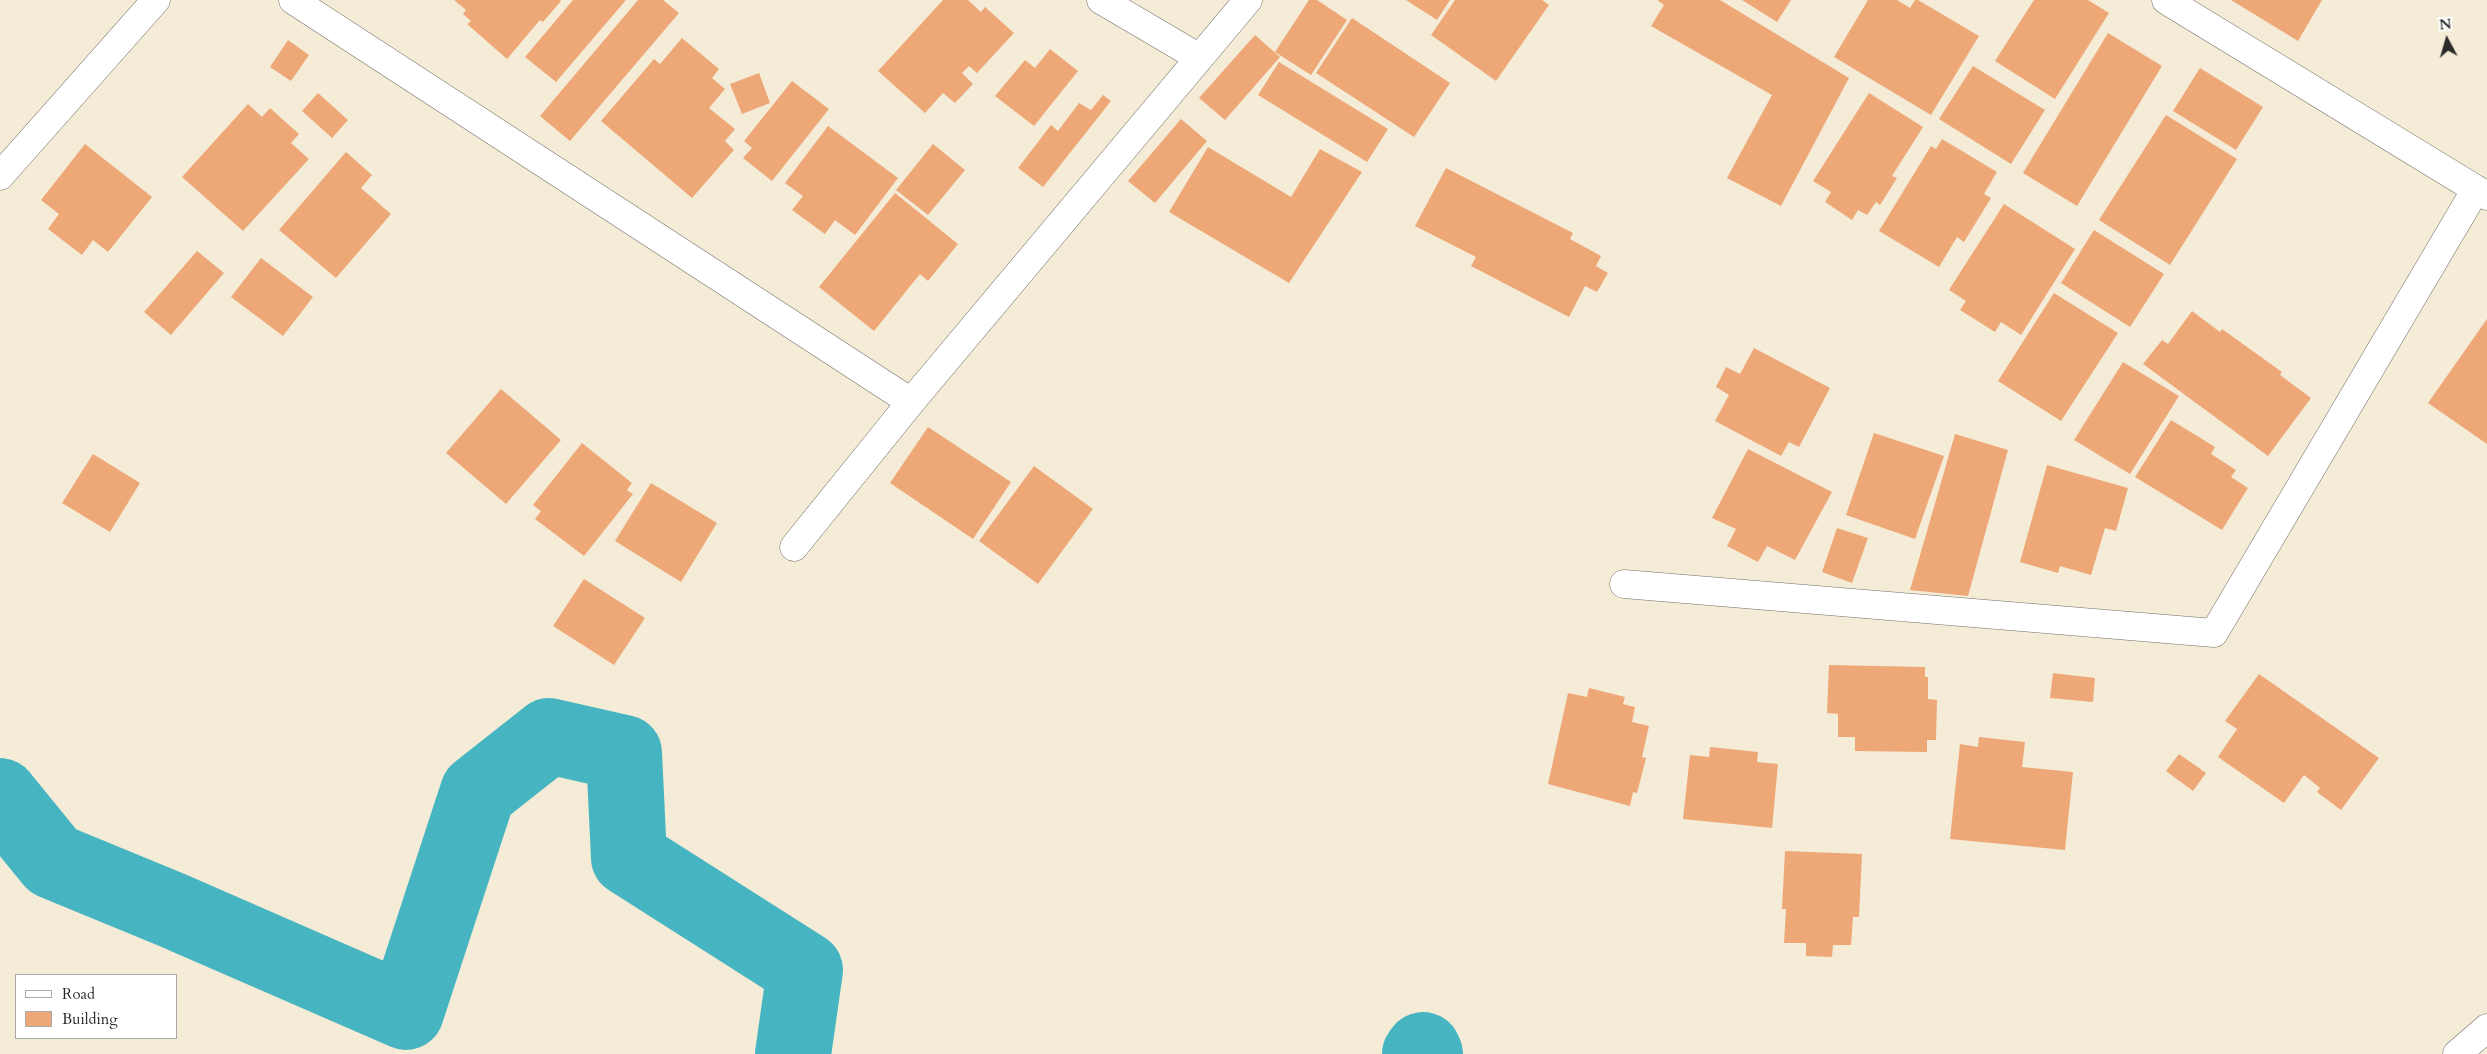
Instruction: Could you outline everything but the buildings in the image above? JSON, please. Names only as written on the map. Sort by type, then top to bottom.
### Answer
[{"type":"street","points":[[0,176],[156,0]]},
{"type":"street","points":[[292,0],[911,402]]},
{"type":"street","points":[[1101,0],[1198,57]]},
{"type":"street","points":[[794,547],[911,402],[1198,57],[1248,0]]},
{"type":"street","points":[[1624,584],[2214,632],[2482,192],[2166,0]]},
{"type":"street","points":[[2457,1054],[2487,1028]]},
{"type":"waterway","points":[[0,796],[53,861],[172,910],[406,1012],[478,792],[549,736],[624,753],[629,858],[805,970],[793,1054]]},
{"type":"waterway","points":[[1420,1054],[1423,1050],[1425,1054]]}]
